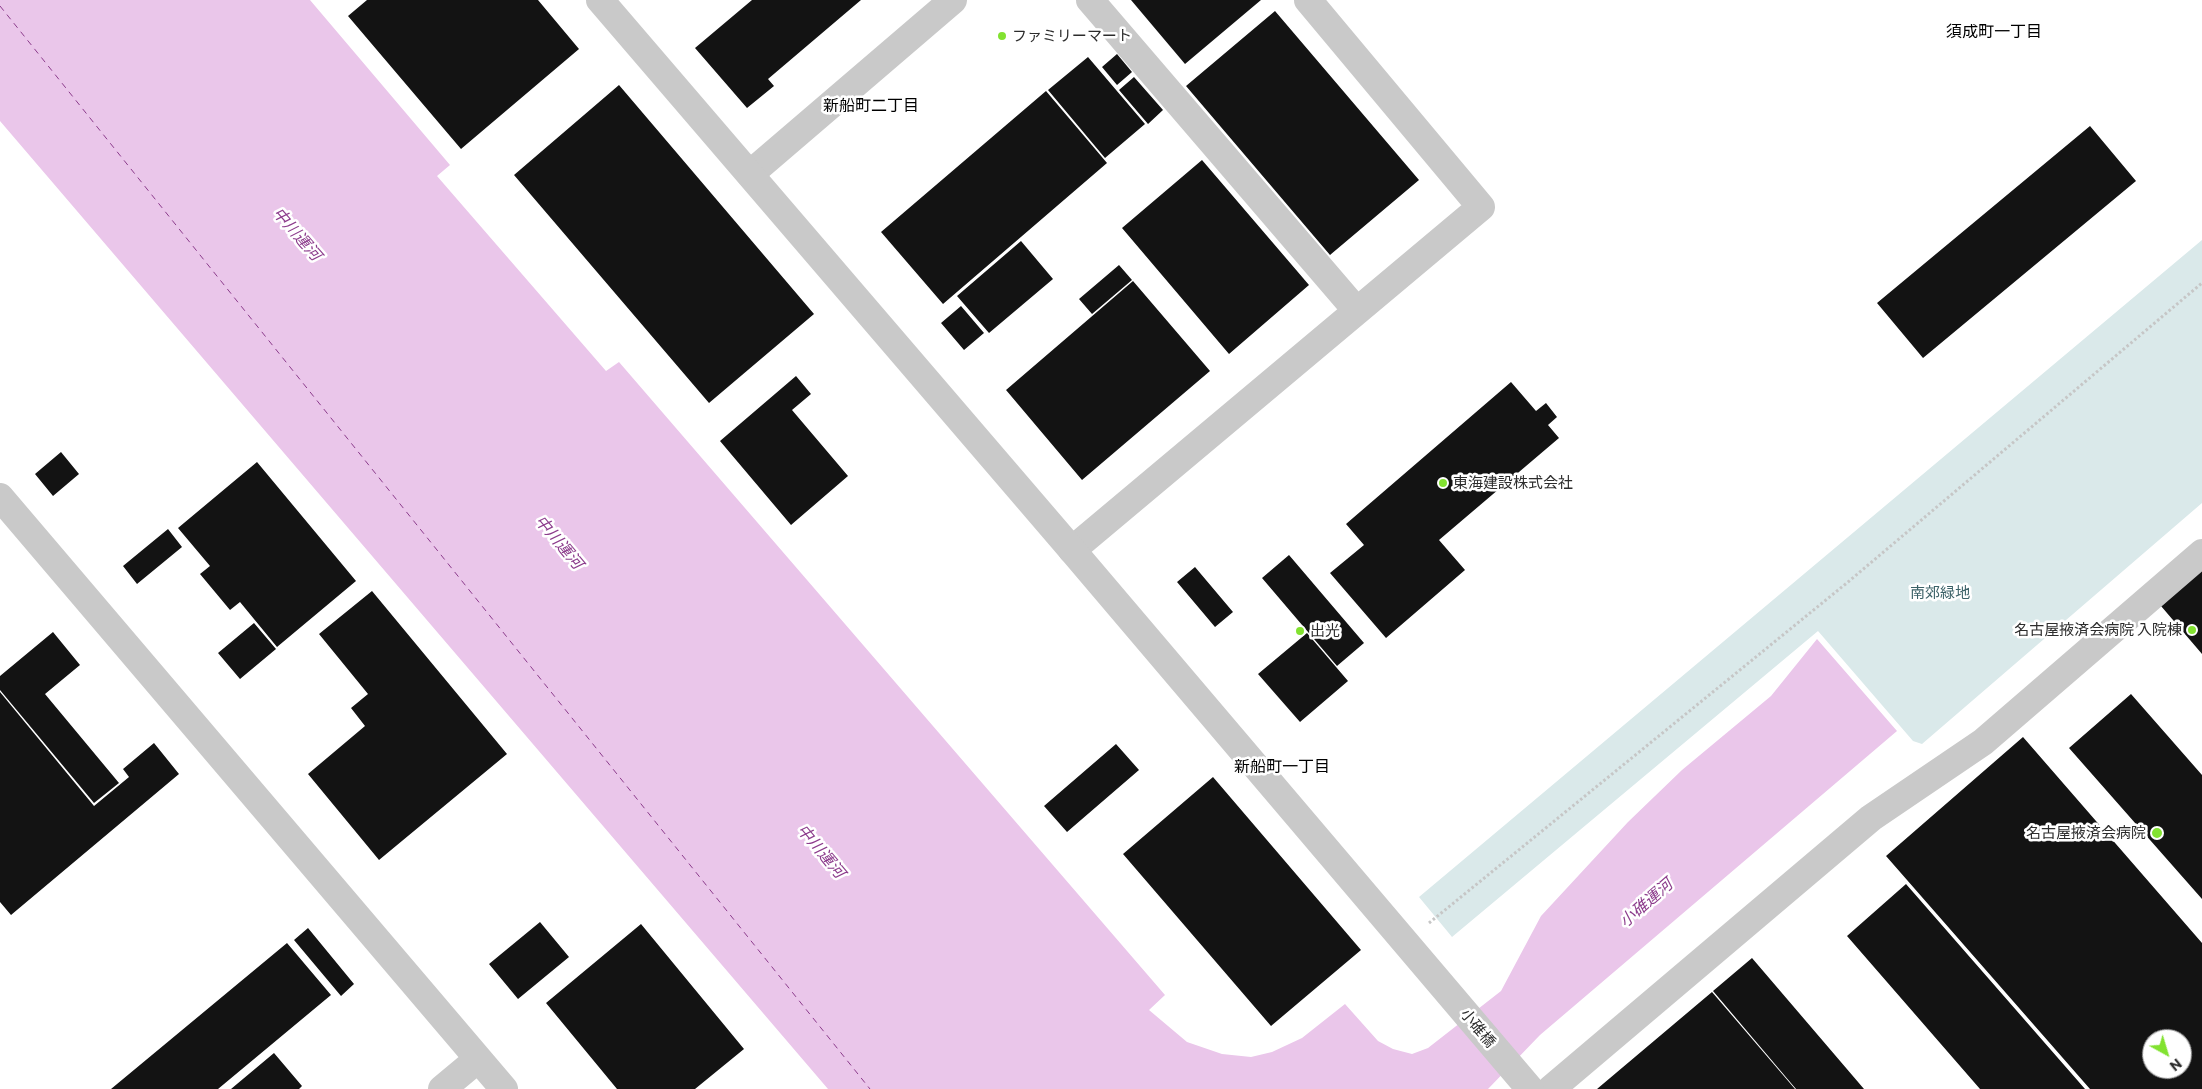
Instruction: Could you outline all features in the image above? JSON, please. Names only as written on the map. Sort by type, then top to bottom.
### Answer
[{"type":"street","name":"小碓橋","points":[[600,0],[1072,550],[1526,1085]]},
{"type":"street","points":[[750,174],[953,0]]},
{"type":"street","points":[[1090,0],[1357,311]]},
{"type":"street","points":[[1072,550],[1481,207],[1308,0]]},
{"type":"street","points":[[0,497],[504,1089]]},
{"type":"street","points":[[1550,1089],[1872,818],[1983,742],[2202,553]]},
{"type":"street","points":[[442,1089],[478,1059]]},
{"type":"path","points":[[1406,943],[1848,582],[2202,283]]},
{"type":"green space","name":"南郊緑地","points":[[2202,240],[2202,503],[1922,744],[1913,741],[1818,631],[1452,937],[1419,897]]},
{"type":"water","points":[[0,0],[310,0],[450,165],[437,176],[606,371],[619,362],[1165,995],[1149,1010],[1187,1042],[1222,1054],[1251,1057],[1272,1052],[1302,1038],[1345,1004],[1378,1041],[1393,1049],[1412,1054],[1428,1048],[1501,991],[1541,916],[1628,822],[1682,770],[1771,696],[1817,639],[1897,731],[1540,1035],[1488,1089],[828,1089],[0,121]]},
{"type":"building","points":[[367,0],[538,0],[579,49],[461,149],[348,16]]},
{"type":"building","points":[[752,0],[861,0],[768,79],[774,86],[747,108],[695,48]]},
{"type":"building","points":[[1131,0],[1261,0],[1185,64]]},
{"type":"building","points":[[1275,11],[1419,180],[1330,255],[1186,86]]},
{"type":"building","points":[[1117,54],[1132,72],[1117,85],[1102,67]]},
{"type":"building","points":[[1088,57],[1145,124],[1105,158],[1048,90]]},
{"type":"building","points":[[1134,77],[1163,110],[1148,124],[1119,90]]},
{"type":"building","points":[[619,85],[814,314],[709,403],[514,175]]},
{"type":"building","points":[[1046,91],[1107,163],[943,304],[881,232]]},
{"type":"building","points":[[2090,126],[2136,181],[1923,358],[1877,303]]},
{"type":"building","points":[[1202,160],[1309,285],[1229,354],[1122,228]]},
{"type":"building","points":[[1021,241],[1053,279],[989,333],[957,296]]},
{"type":"building","points":[[1119,265],[1132,280],[1092,314],[1079,299]]},
{"type":"building","points":[[1133,281],[1210,371],[1082,480],[1006,390]]},
{"type":"building","points":[[961,306],[984,333],[964,350],[941,323]]},
{"type":"building","points":[[796,376],[811,394],[792,410],[848,476],[791,525],[720,441]]},
{"type":"building","points":[[1511,382],[1536,411],[1546,403],[1557,417],[1548,425],[1559,438],[1439,540],[1465,570],[1386,638],[1330,573],[1364,545],[1346,524]]},
{"type":"building","points":[[61,452],[79,474],[53,496],[35,474]]},
{"type":"building","points":[[257,462],[356,581],[277,647],[240,602],[230,610],[200,574],[210,566],[178,528]]},
{"type":"building","points":[[168,529],[182,547],[137,584],[123,566]]},
{"type":"building","points":[[1289,555],[1364,643],[1337,666],[1262,578]]},
{"type":"building","points":[[1195,567],[1233,612],[1215,627],[1177,582]]},
{"type":"building","name":"名古屋掖済会病院 入院棟","points":[[2202,570],[2202,654],[2161,606]]},
{"type":"building","points":[[372,591],[507,754],[379,860],[308,774],[365,726],[351,708],[368,694],[319,634]]},
{"type":"building","points":[[254,623],[276,649],[240,679],[218,653]]},
{"type":"building","points":[[53,632],[80,665],[45,694],[119,783],[94,803],[0,690],[0,676]]},
{"type":"building","points":[[1307,633],[1348,681],[1300,722],[1258,674]]},
{"type":"building","points":[[0,692],[94,806],[129,777],[123,769],[154,743],[179,774],[11,915],[0,902]]},
{"type":"building","points":[[2131,694],[2202,775],[2202,899],[2069,748]]},
{"type":"building","points":[[2023,737],[2202,943],[2202,1089],[2090,1089],[1886,856]]},
{"type":"building","points":[[1116,744],[1139,770],[1067,832],[1044,806]]},
{"type":"building","points":[[1213,777],[1361,950],[1271,1026],[1123,854]]},
{"type":"building","points":[[1906,884],[2085,1089],[1980,1089],[1847,936]]},
{"type":"building","points":[[540,922],[569,957],[518,999],[489,964]]},
{"type":"building","points":[[641,924],[744,1049],[695,1089],[617,1089],[546,1003]]},
{"type":"building","points":[[308,928],[354,984],[341,996],[294,940]]},
{"type":"building","points":[[287,943],[331,995],[218,1089],[111,1089]]},
{"type":"building","points":[[1752,958],[1864,1089],[1796,1089],[1713,991]]},
{"type":"building","points":[[1712,992],[1795,1089],[1597,1089]]},
{"type":"building","points":[[274,1053],[302,1086],[299,1089],[231,1089]]},
{"type":"ferry route","points":[[0,6],[870,1089]]},
{"type":"place","name":"ファミリーマート","points":[[1002,36]]},
{"type":"place","name":"東海建設株式会社","points":[[1443,483]]},
{"type":"place","name":"名古屋掖済会病院 入院棟","points":[[2192,630]]},
{"type":"place","name":"出光","points":[[1300,631]]},
{"type":"place","name":"名古屋掖済会病院","points":[[2157,833]]},
{"type":"district","name":"須成町一丁目","points":[[1994,32]]},
{"type":"district","name":"新船町二丁目","points":[[871,106]]},
{"type":"district","name":"新船町一丁目","points":[[1282,767]]},
{"type":"water label","name":"中川運河","points":[[297,234]]},
{"type":"water label","name":"中川運河","points":[[559,542]]},
{"type":"water label","name":"中川運河","points":[[821,851]]},
{"type":"water label","name":"小碓運河","points":[[1646,903]]}]
